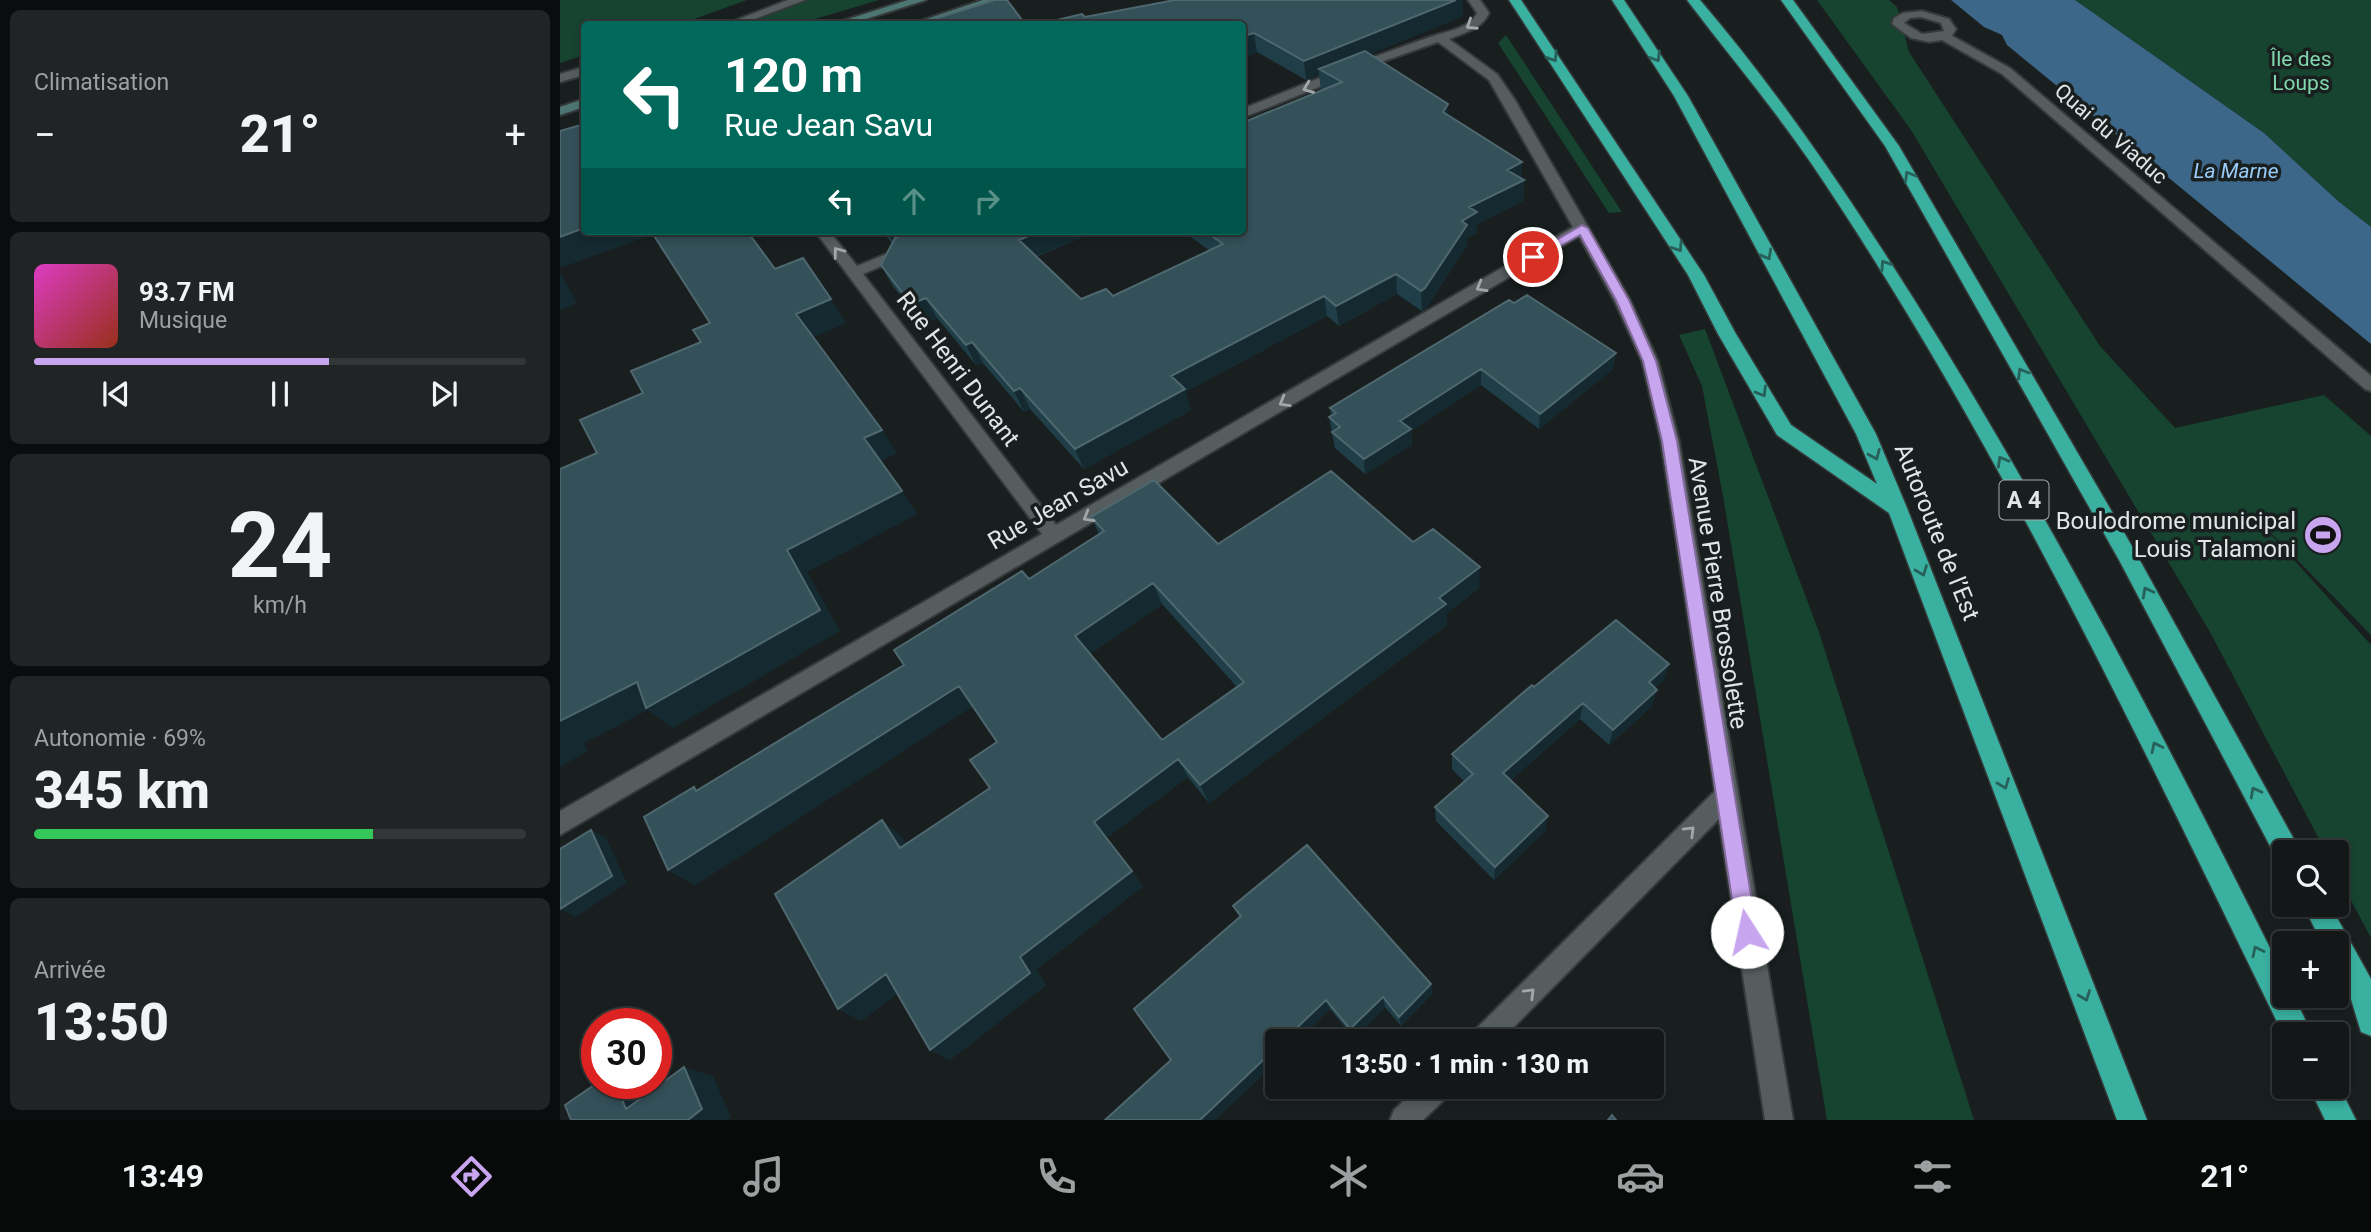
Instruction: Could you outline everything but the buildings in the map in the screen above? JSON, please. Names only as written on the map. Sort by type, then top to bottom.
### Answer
[{"type":"highway","points":[[1515,0],[1696,275],[1727,334],[1784,430],[1897,508]]},
{"type":"highway","name":"Autoroute de l’Est","points":[[1618,0],[1681,96],[1866,434],[1897,508],[2132,1120]]},
{"type":"highway","name":"A 4","points":[[1693,0],[1765,90],[1816,162],[1886,267],[1982,426],[2117,670],[2292,1022]]},
{"type":"highway","points":[[1787,0],[1892,146],[2126,554],[2281,840]]},
{"type":"highway","points":[[2322,917],[2363,992],[2371,1022]]},
{"type":"highway","points":[[2330,1099],[2341,1120]]},
{"type":"main road","points":[[849,21],[920,0]]},
{"type":"main road","points":[[928,21],[994,0]]},
{"type":"main road","points":[[560,111],[581,104]]},
{"type":"street","points":[[740,21],[799,0]]},
{"type":"street","points":[[1246,112],[1380,58],[1466,29],[1480,20],[1483,13],[1474,0]]},
{"type":"street","name":"Quai du Viaduc","points":[[1915,0],[1930,15],[1949,25],[1949,33],[1929,38],[1912,35],[1898,24],[1898,20],[1907,15],[1930,15]]},
{"type":"street","name":"Quai du Viaduc","points":[[1944,36],[2006,71],[2371,385]]},
{"type":"street","name":"Avenue Pierre Brossolette","points":[[1440,38],[1493,77],[1622,300],[1650,361],[1670,441],[1725,797],[1779,1120]]},
{"type":"street","points":[[560,78],[581,72]]},
{"type":"street","name":"Rue Jean Savu","points":[[560,824],[1582,228]]},
{"type":"street","name":"Rue Henri Dunant","points":[[825,235],[1054,537]]},
{"type":"street","points":[[853,273],[946,235]]},
{"type":"street","points":[[1494,1029],[1725,797]]},
{"type":"street","points":[[1404,1120],[1425,1099]]},
{"type":"green space","points":[[560,0],[747,0],[688,21],[581,21],[581,56],[560,63]]},
{"type":"green space","points":[[808,0],[879,0],[808,21],[751,21]]},
{"type":"green space","points":[[1817,0],[1889,0],[1897,7],[1909,52],[2100,346],[2175,428],[2324,395],[2371,436],[2371,635],[2255,517],[2371,645],[2371,938],[2349,897],[2349,840],[2320,840],[2210,632],[1911,130]]},
{"type":"green space","name":"Île des Loups","points":[[2075,0],[2371,0],[2371,227],[2338,201],[2264,133]]},
{"type":"green space","points":[[1506,35],[1622,212],[1609,213],[1498,43]]},
{"type":"green space","points":[[1705,329],[1819,632],[1974,1120],[1827,1120],[1723,496],[1702,386],[1679,335]]},
{"type":"water","name":"La Marne","points":[[1951,0],[2075,0],[2264,133],[2338,201],[2371,227],[2371,344],[2007,45],[2002,35],[1984,27]]},
{"type":"place","name":"Boulodrome municipal Louis Talamoni","points":[[2323,535]]},
{"type":"route","points":[[1533,257],[1582,228],[1622,300],[1650,361],[1670,441],[1747,932]]}]
